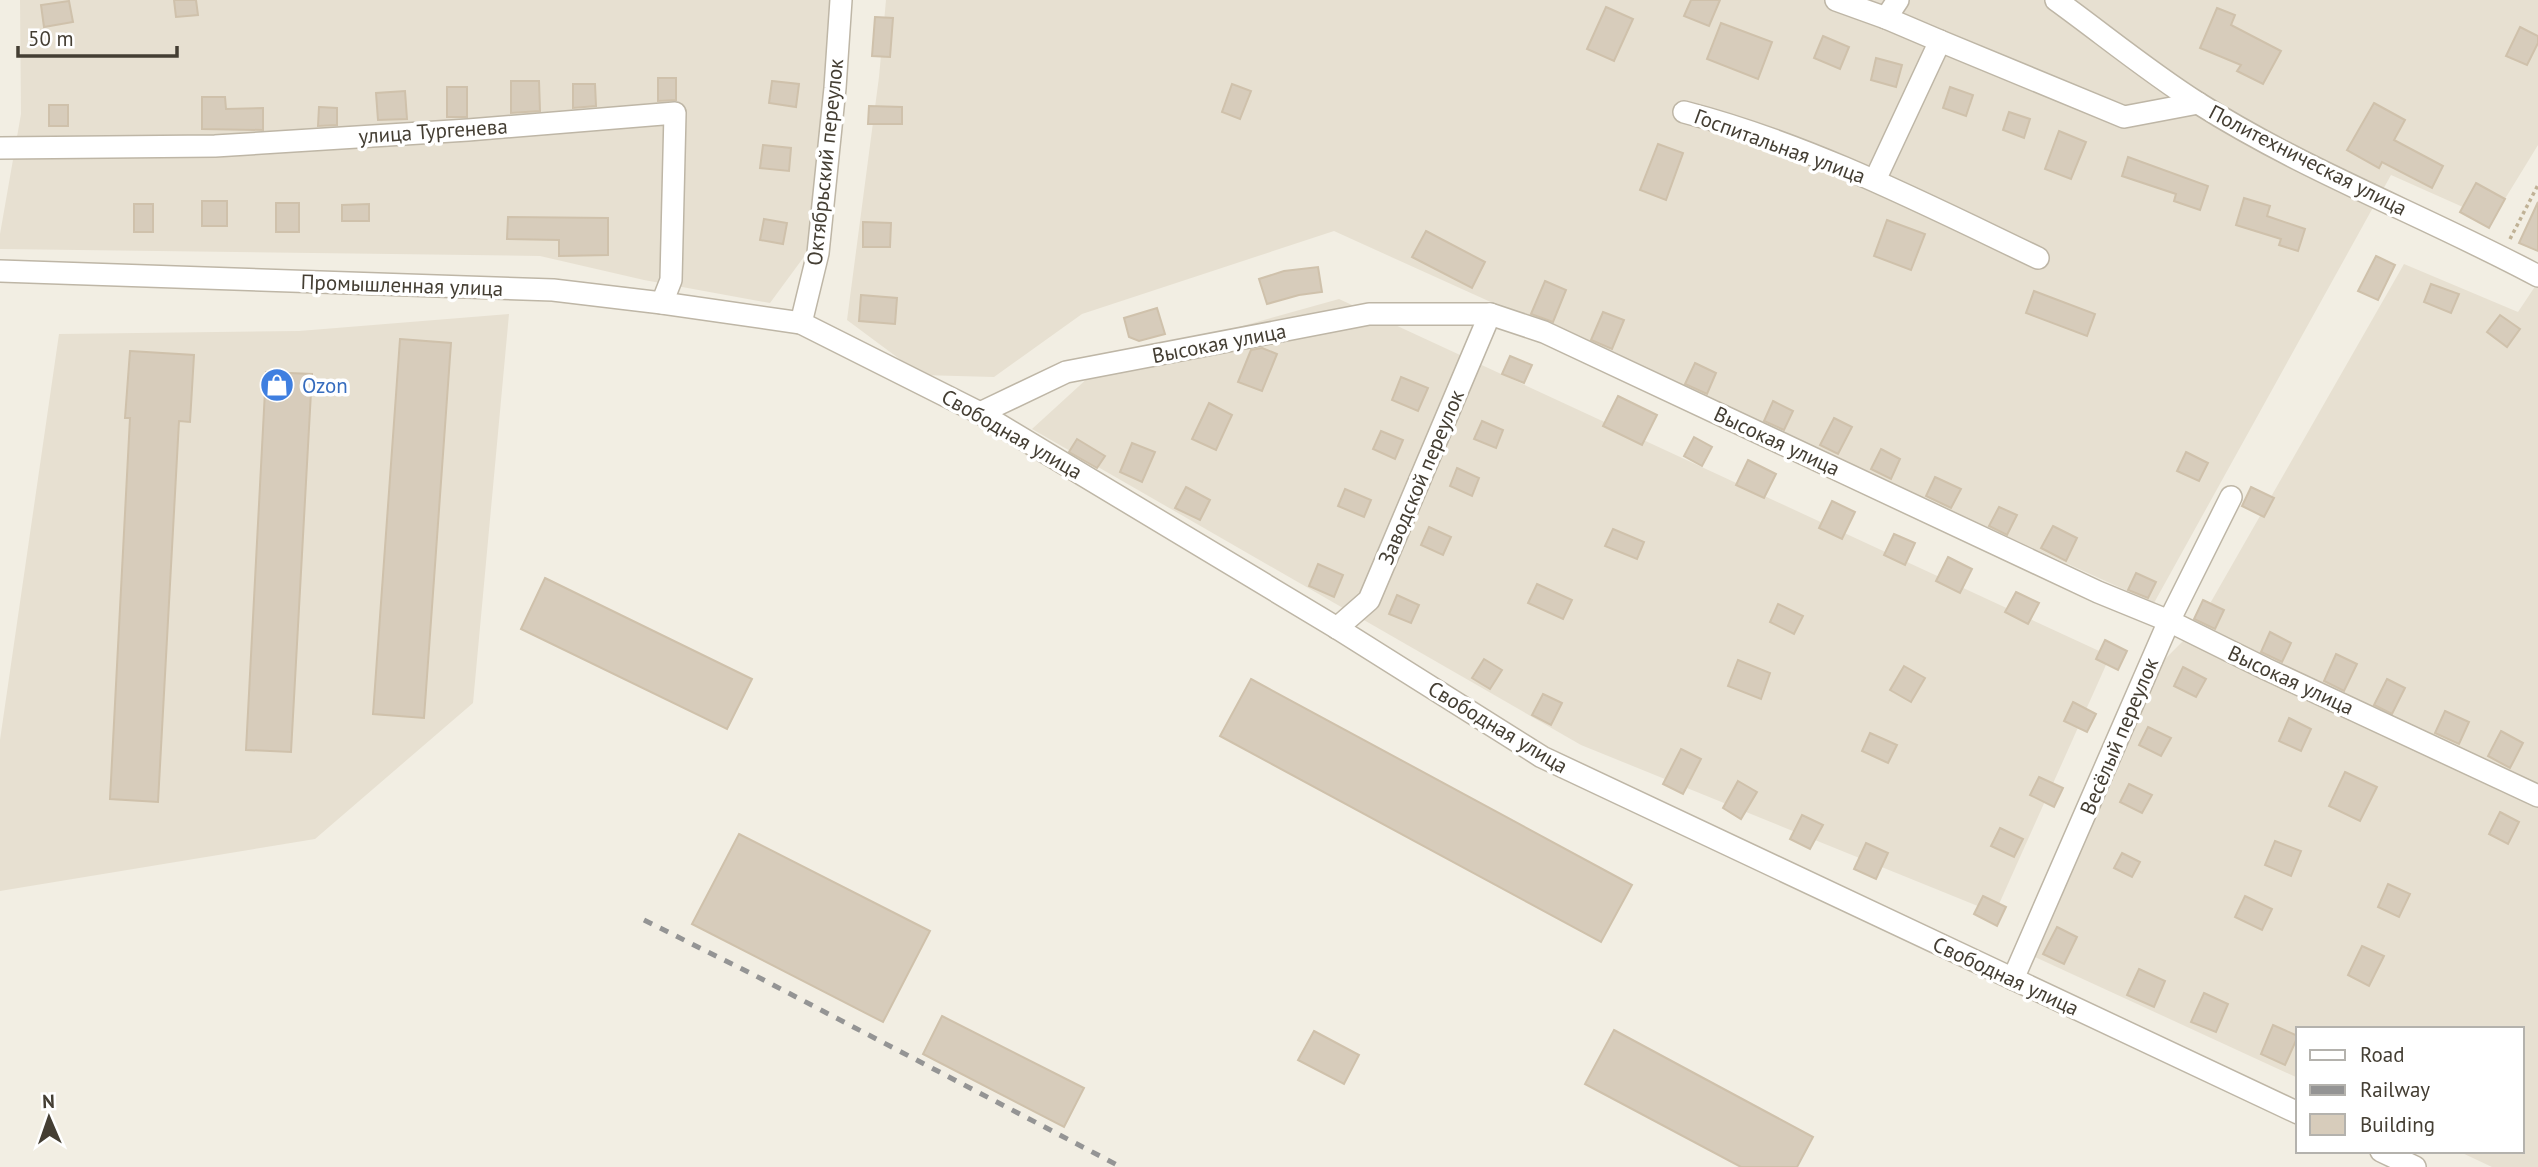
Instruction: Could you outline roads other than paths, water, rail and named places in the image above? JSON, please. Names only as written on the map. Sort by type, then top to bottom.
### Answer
[{"type":"street","name":"Октябрьский переулок","points":[[802,323],[818,253],[841,0]]},
{"type":"street","points":[[1836,0],[1886,18],[2124,117],[2198,103]]},
{"type":"street","points":[[1886,18],[1898,0]]},
{"type":"street","name":"Политехническая улица","points":[[2056,0],[2198,103],[2304,162],[2538,276]]},
{"type":"street","name":"Госпитальная улица","points":[[1875,180],[1940,41]]},
{"type":"street","name":"Госпитальная улица","points":[[1684,111],[1726,122],[1875,180],[2038,258]]},
{"type":"street","name":"улица Тургенева","points":[[0,148],[215,145],[468,130],[675,113],[671,280],[662,303]]},
{"type":"street","name":"Промышленная улица","points":[[0,271],[553,290],[802,323]]},
{"type":"street","name":"Высокая улица","points":[[980,412],[1066,372],[1079,369],[1369,314],[1490,314],[1544,332],[2098,592],[2169,621],[2538,796]]},
{"type":"street","name":"Заводской переулок","points":[[1337,628],[1369,600],[1490,314]]},
{"type":"street","name":"Свободная улица","points":[[802,323],[980,412],[1337,628],[1542,757],[2296,1112]]},
{"type":"street","name":"Весёлый переулок","points":[[2013,979],[2169,621],[2231,497]]},
{"type":"street","points":[[2385,1153],[2415,1167]]},
{"type":"railway","points":[[644,920],[1121,1167]]},
{"type":"place","name":"Ozon","points":[[277,385]]}]
